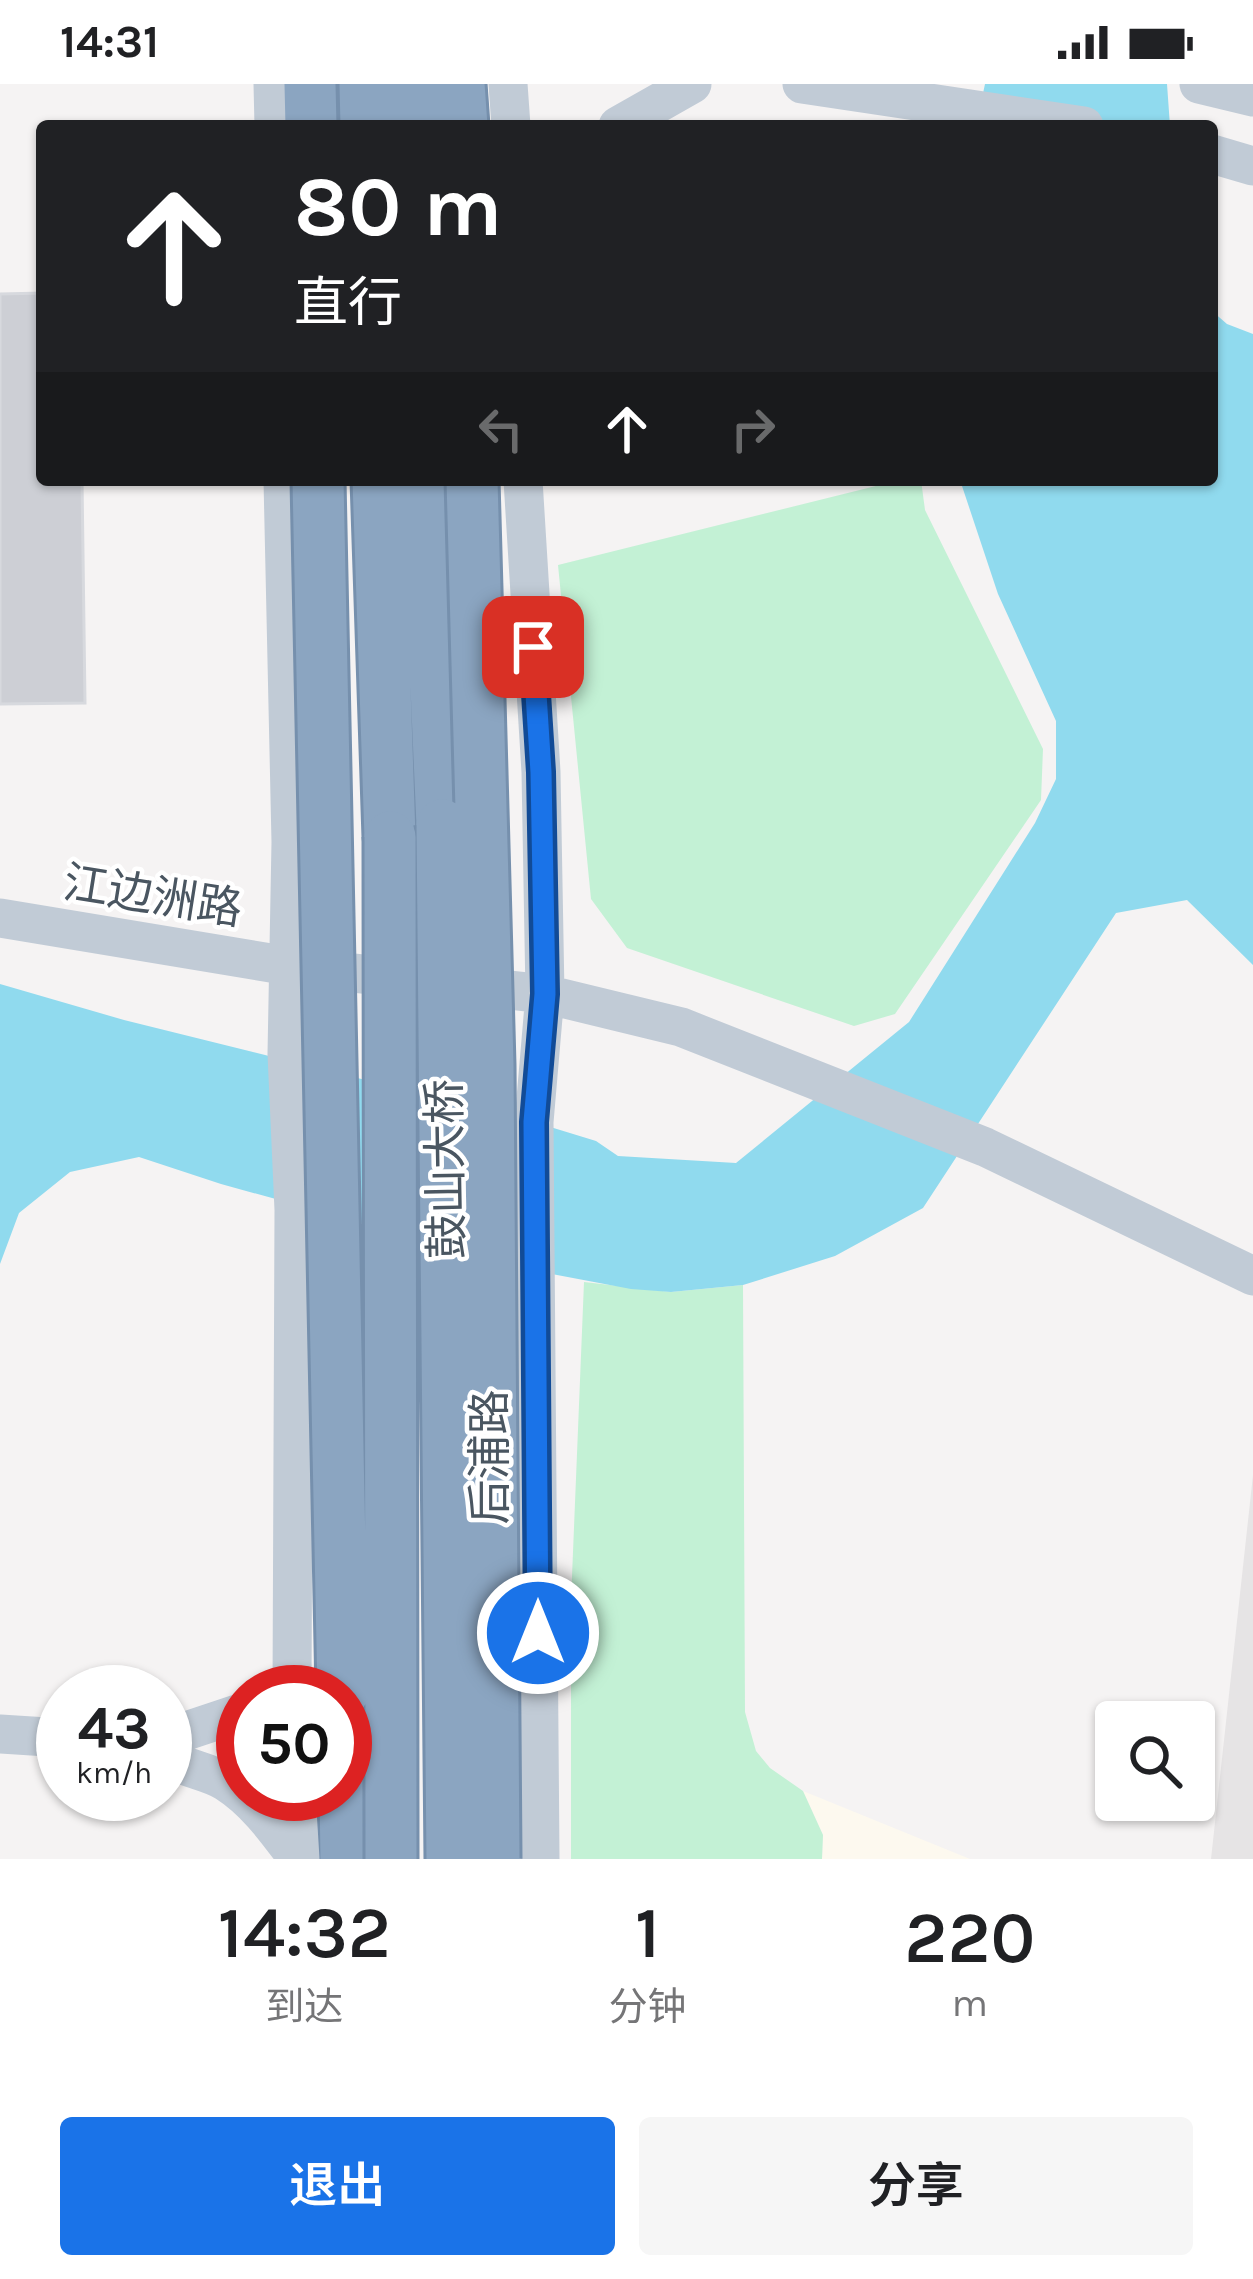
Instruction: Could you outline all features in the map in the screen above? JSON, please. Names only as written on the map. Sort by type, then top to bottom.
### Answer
[{"type":"highway","points":[[310,84],[311,120]]},
{"type":"highway","points":[[365,84],[366,120]]},
{"type":"highway","points":[[411,84],[412,120]]},
{"type":"highway","points":[[459,84],[462,120]]},
{"type":"highway","points":[[318,486],[342,1665]]},
{"type":"highway","name":"鼓山大桥","points":[[378,486],[390,837],[391,1859]]},
{"type":"highway","name":"鼓山大桥","points":[[428,486],[442,824],[452,1859]]},
{"type":"highway","points":[[472,486],[488,1066],[494,1859]]},
{"type":"highway","points":[[345,1821],[346,1859]]},
{"type":"main road","points":[[273,84],[274,120]]},
{"type":"main road","points":[[508,84],[511,120]]},
{"type":"main road","points":[[628,120],[692,84]]},
{"type":"main road","points":[[802,84],[1044,120]]},
{"type":"main road","points":[[1199,84],[1253,97]]},
{"type":"main road","points":[[1218,156],[1253,166]]},
{"type":"main road","points":[[283,486],[292,842],[287,1054],[294,1210],[286,1665]]},
{"type":"main road","name":"后浦路","points":[[524,486],[541,772],[545,994],[534,1122],[540,1859]]},
{"type":"main road","name":"江边洲路","points":[[0,918],[290,966],[545,994],[681,1027],[985,1147],[1253,1276]]},
{"type":"main road","points":[[0,1734],[36,1736]]},
{"type":"main road","points":[[192,1768],[224,1780],[238,1791],[299,1859]]},
{"type":"main road","points":[[297,1821],[299,1859]]},
{"type":"shaded area","points":[[1253,1475],[1253,1859],[1211,1859]]},
{"type":"shaded area","points":[[803,1791],[970,1859],[822,1859],[823,1835]]},
{"type":"green space","points":[[876,486],[922,486],[925,510],[1043,749],[1041,800],[895,1014],[854,1026],[627,948],[591,899],[558,565]]},
{"type":"green space","points":[[584,1282],[671,1292],[743,1285],[745,1712],[756,1751],[770,1768],[803,1791],[823,1835],[822,1859],[571,1859],[571,1601]]},
{"type":"water","points":[[985,84],[1167,84],[1170,120],[977,120]]},
{"type":"water","points":[[1218,316],[1253,334],[1253,965],[1187,900],[1116,913],[923,1208],[835,1256],[743,1285],[671,1292],[536,1271],[139,1157],[70,1172],[19,1213],[0,1264],[0,984],[124,1020],[534,1122],[596,1141],[618,1156],[736,1163],[909,1022],[1035,823],[1056,779],[1056,721],[998,594],[962,486],[1218,486]]},
{"type":"building","points":[[36,293],[36,486],[82,486],[85,703],[0,704],[0,294]]},
{"type":"route","points":[[533,647],[541,772],[545,994],[534,1122],[538,1633]]}]
